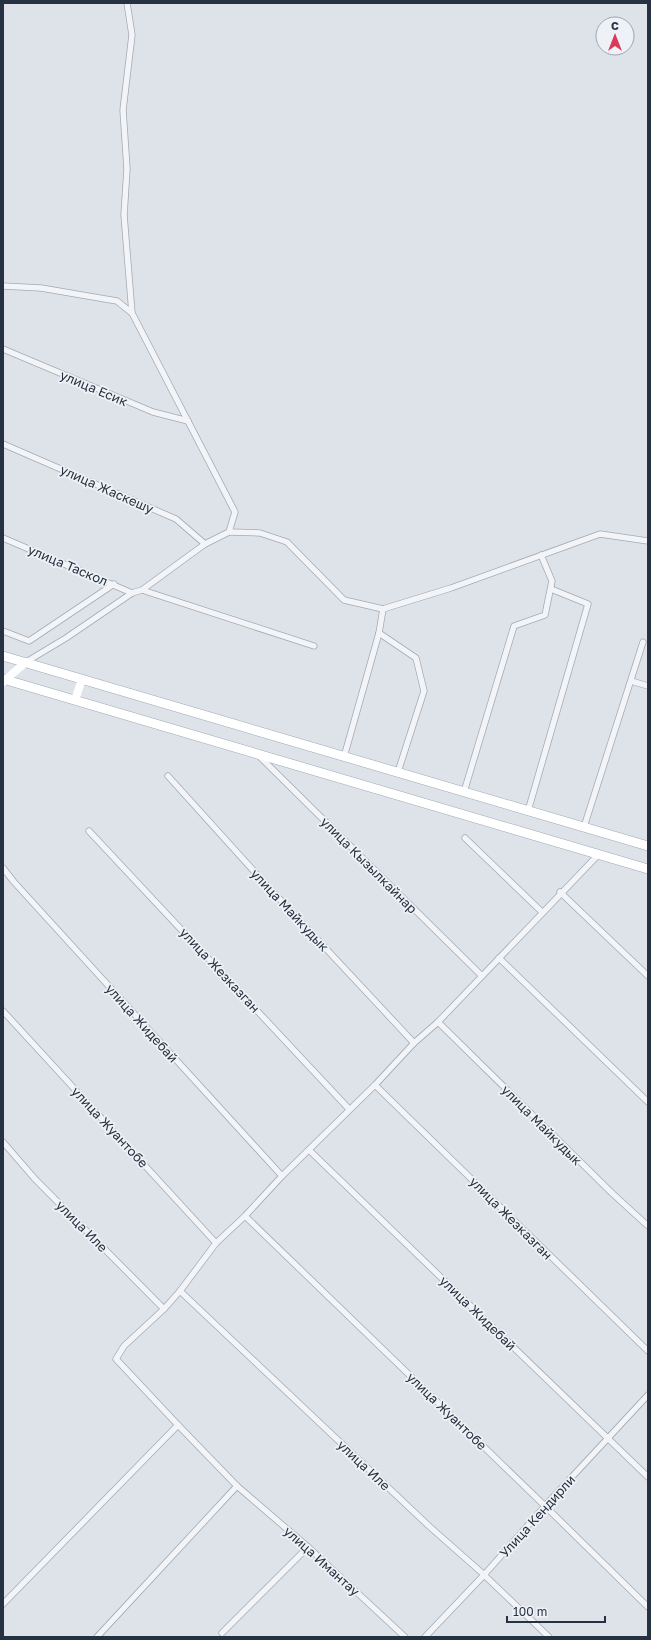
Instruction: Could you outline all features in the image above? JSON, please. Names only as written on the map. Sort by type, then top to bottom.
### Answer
[{"type":"main road","points":[[3,656],[648,846]]},
{"type":"main road","points":[[4,680],[648,868]]},
{"type":"street","points":[[127,3],[132,35],[123,110],[127,169],[124,216],[132,313],[235,512],[229,532]]},
{"type":"street","points":[[3,286],[41,288],[117,301],[132,313]]},
{"type":"street","name":"улица Есик","points":[[3,349],[153,412],[188,421]]},
{"type":"street","name":"улица Жаскешу","points":[[3,444],[176,519],[205,544]]},
{"type":"street","points":[[4,680],[26,662],[66,638],[132,593],[142,590],[205,544],[229,532],[260,533],[287,542],[344,600],[383,609],[451,588],[600,534],[648,541]]},
{"type":"street","name":"улица Таскол","points":[[3,538],[114,584],[132,593]]},
{"type":"street","points":[[464,792],[514,626],[545,615],[552,580],[541,555]]},
{"type":"street","points":[[3,631],[29,641],[114,584]]},
{"type":"street","points":[[528,811],[588,604],[551,589]]},
{"type":"street","points":[[142,590],[314,646]]},
{"type":"street","points":[[344,757],[379,633],[383,609]]},
{"type":"street","points":[[379,633],[416,658],[424,691],[398,772]]},
{"type":"street","points":[[584,827],[643,642]]},
{"type":"street","points":[[75,700],[82,679]]},
{"type":"street","points":[[631,681],[648,686]]},
{"type":"street","name":"улица Кызылкайнар","points":[[256,754],[482,976]]},
{"type":"street","name":"улица Майкудык","points":[[168,776],[261,879],[414,1043]]},
{"type":"street","name":"улица Жезказган","points":[[89,831],[349,1110]]},
{"type":"street","points":[[465,838],[542,912]]},
{"type":"street","points":[[164,1309],[180,1291],[216,1243],[245,1216],[282,1176],[375,1085],[414,1043],[438,1022],[599,854]]},
{"type":"street","name":"улица Жидебай","points":[[3,868],[14,882],[282,1176]]},
{"type":"street","points":[[561,892],[648,976]]},
{"type":"street","points":[[499,958],[648,1102]]},
{"type":"street","name":"улица Жуантобе","points":[[3,1011],[216,1243]]},
{"type":"street","name":"улица Майкудык","points":[[438,1022],[608,1189],[648,1226]]},
{"type":"street","name":"улица Жезказган","points":[[375,1085],[648,1351]]},
{"type":"street","name":"улица Иле","points":[[3,1142],[35,1179],[164,1309]]},
{"type":"street","name":"улица Жидебай","points":[[309,1150],[648,1477]]},
{"type":"street","name":"улица Жуантобе","points":[[245,1216],[545,1506],[648,1608]]},
{"type":"street","name":"улица Иле","points":[[180,1291],[549,1637]]},
{"type":"street","name":"улица Имантау","points":[[164,1309],[124,1346],[116,1359],[237,1486],[308,1547],[405,1637]]},
{"type":"street","name":"Улица Кендирли","points":[[425,1637],[484,1575],[545,1506],[648,1395]]},
{"type":"street","points":[[3,1604],[178,1425]]},
{"type":"street","points":[[97,1637],[237,1486]]},
{"type":"street","points":[[222,1633],[308,1547]]}]
